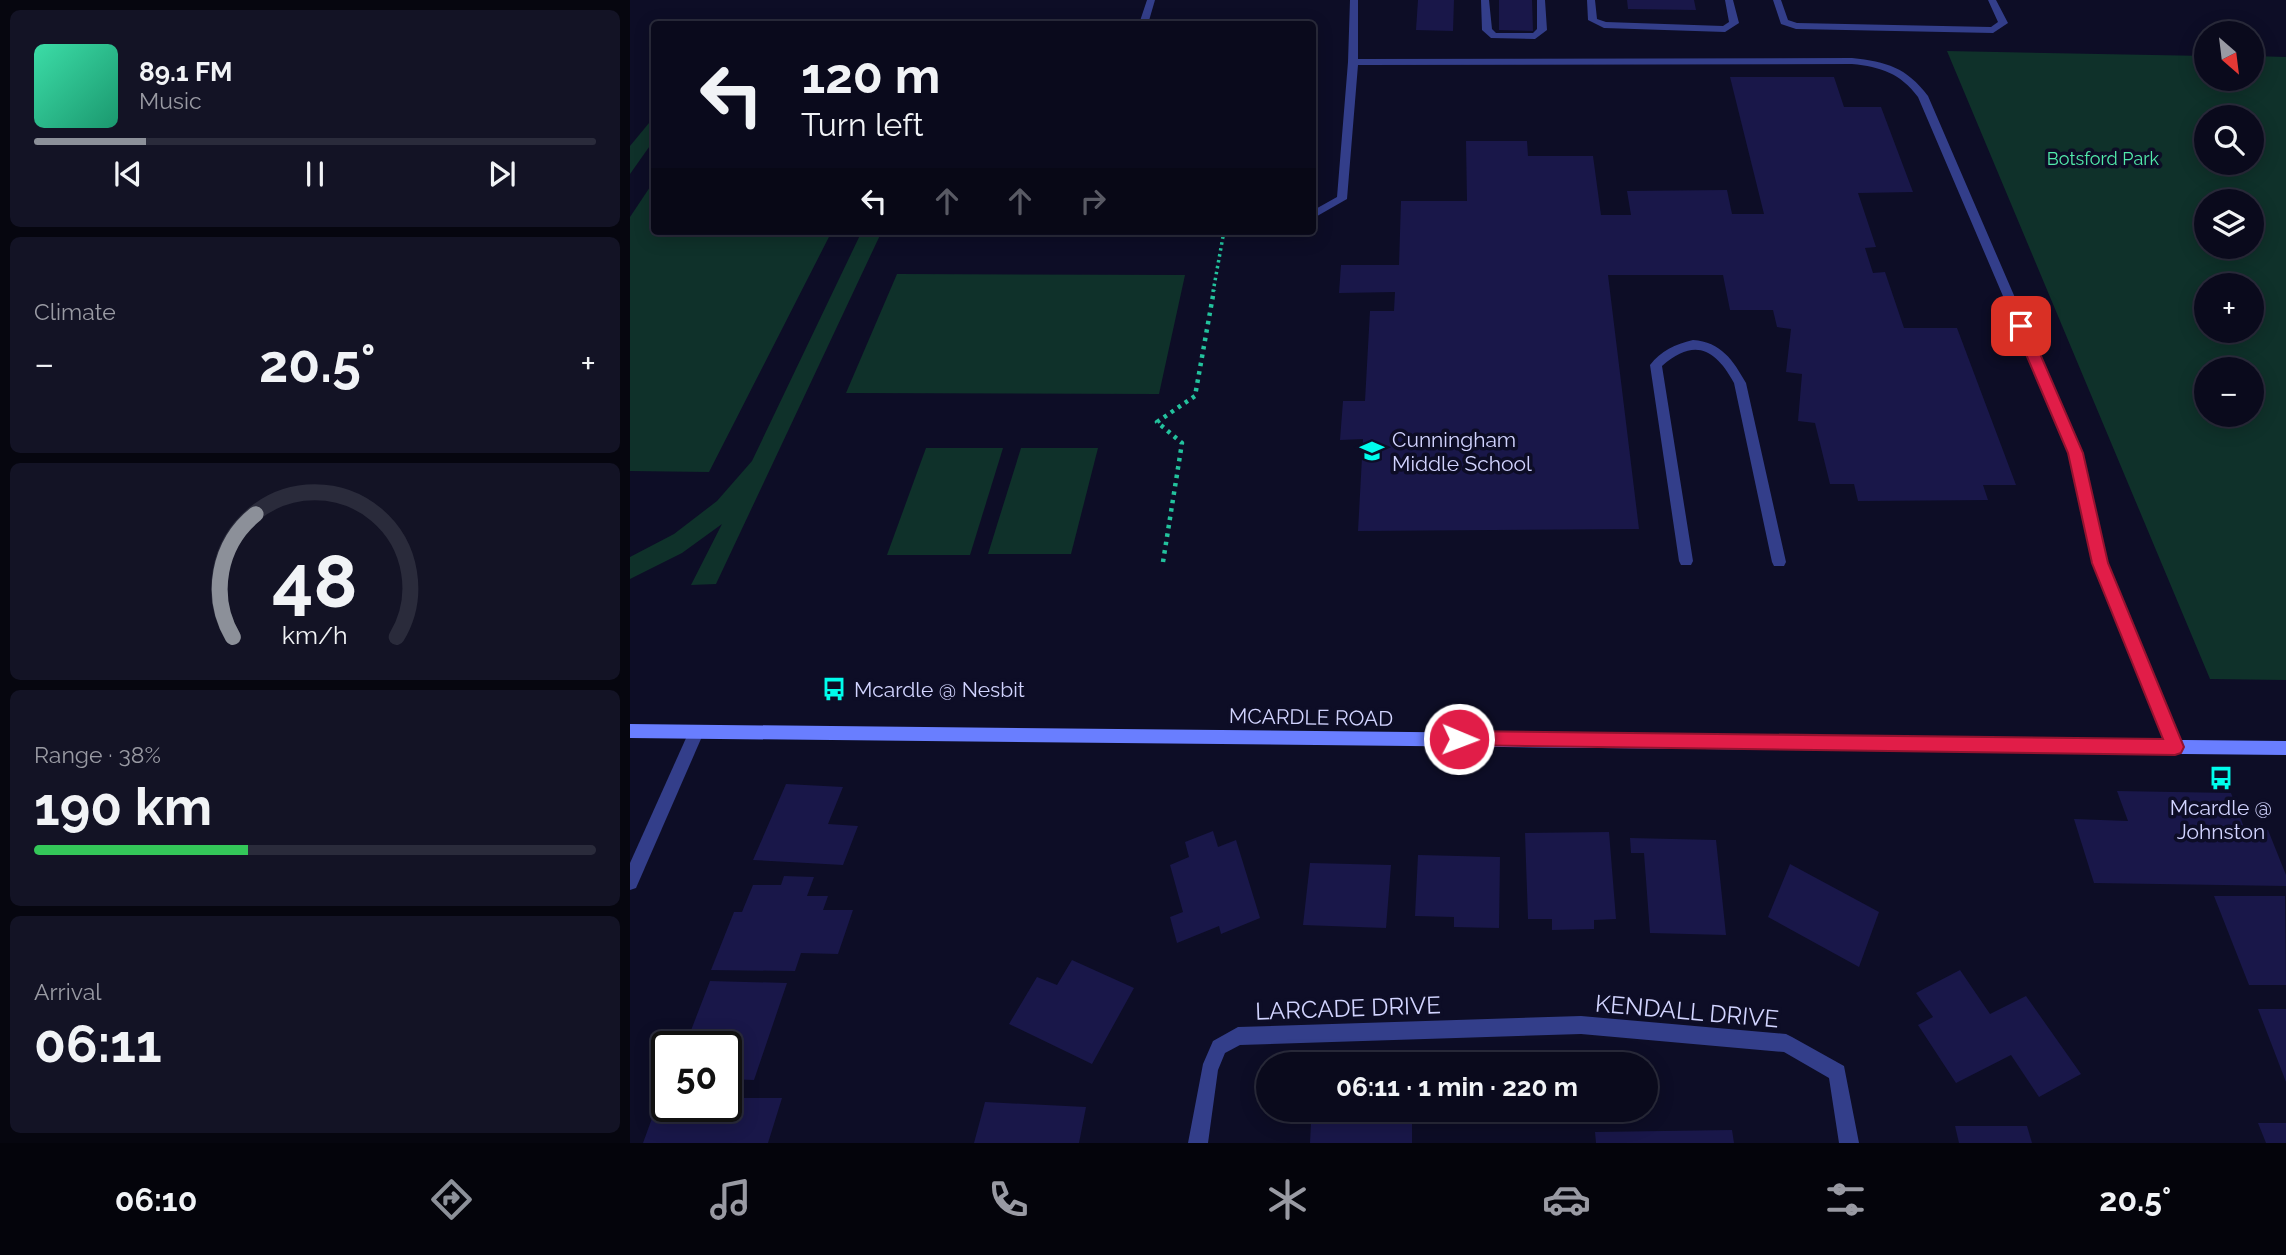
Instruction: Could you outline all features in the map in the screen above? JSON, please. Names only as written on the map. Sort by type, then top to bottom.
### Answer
[{"type":"main road","name":"MCARDLE ROAD","points":[[630,731],[2286,748]]},
{"type":"street","points":[[1144,21],[1151,0]]},
{"type":"street","points":[[1316,214],[1342,199],[1353,62],[1354,0]]},
{"type":"street","points":[[1485,0],[1487,30],[1494,36],[1535,36],[1542,30],[1541,0]]},
{"type":"street","points":[[1591,0],[1593,20],[1604,25],[1726,29],[1734,23],[1729,0]]},
{"type":"street","points":[[1777,0],[1784,22],[1796,26],[1993,30],[2003,23],[1992,0]]},
{"type":"street","points":[[1353,62],[1852,61],[1881,63],[1907,75],[1923,96],[2076,453],[2100,563],[2175,747]]},
{"type":"street","points":[[1686,561],[1656,365],[1670,350],[1693,344],[1713,348],[1729,359],[1740,383],[1779,562]]},
{"type":"street","points":[[630,882],[696,732]]},
{"type":"street","name":"LARCADE DRIVE","points":[[1198,1143],[1209,1070],[1219,1047],[1238,1036],[1581,1025]]},
{"type":"street","name":"KENDALL DRIVE","points":[[1581,1025],[1786,1043],[1837,1073],[1849,1143]]},
{"type":"path","points":[[1163,562],[1182,443],[1157,422],[1195,396],[1223,235]]},
{"type":"green space","name":"Botsford Park","points":[[1947,51],[2194,56],[2194,91],[2264,91],[2264,56],[2286,57],[2286,680],[2210,679]]},
{"type":"green space","points":[[651,121],[651,144],[630,174],[630,146]]},
{"type":"green space","points":[[651,186],[651,235],[830,235],[709,472],[630,471],[630,217]]},
{"type":"green space","points":[[860,235],[880,235],[716,584],[691,585],[722,524],[682,553],[630,579],[630,557],[674,534],[717,501],[752,461]]},
{"type":"green space","points":[[897,274],[1185,275],[1159,394],[846,393]]},
{"type":"green space","points":[[926,448],[1003,448],[970,555],[887,555]]},
{"type":"green space","points":[[1021,448],[1098,448],[1071,554],[988,554]]},
{"type":"building","points":[[1418,0],[1454,0],[1453,31],[1416,30]]},
{"type":"building","points":[[1499,0],[1532,0],[1533,31],[1499,30]]},
{"type":"building","points":[[1627,0],[1694,0],[1696,10],[1628,9]]},
{"type":"building","points":[[1730,77],[1834,77],[1844,107],[1881,107],[1913,192],[1858,193],[1876,247],[1865,248],[1873,273],[1885,272],[1904,328],[1957,328],[2016,485],[1983,485],[1988,500],[1858,501],[1854,484],[1830,484],[1815,423],[1798,421],[1802,374],[1786,372],[1791,329],[1777,327],[1773,310],[1730,310],[1723,275],[1608,275],[1639,529],[1358,531],[1363,439],[1340,440],[1343,401],[1365,401],[1370,311],[1394,311],[1395,292],[1339,293],[1341,265],[1399,265],[1401,201],[1467,201],[1466,141],[1527,141],[1528,156],[1593,156],[1601,215],[1631,215],[1627,191],[1727,190],[1732,214],[1764,214]]},
{"type":"building","points":[[786,784],[843,787],[828,824],[858,826],[843,865],[753,860]]},
{"type":"building","points":[[2117,791],[2231,793],[2245,830],[2268,830],[2286,875],[2286,886],[2094,883],[2074,819],[2128,821]]},
{"type":"building","points":[[1213,831],[1218,847],[1236,840],[1260,918],[1221,934],[1219,926],[1177,943],[1170,917],[1183,912],[1170,865],[1189,857],[1185,842]]},
{"type":"building","points":[[1609,832],[1616,919],[1594,920],[1594,929],[1552,930],[1552,919],[1528,919],[1525,833]]},
{"type":"building","points":[[1630,838],[1716,840],[1726,935],[1650,933],[1644,853],[1631,853]]},
{"type":"building","points":[[1418,855],[1500,857],[1499,928],[1454,927],[1454,917],[1415,916]]},
{"type":"building","points":[[1310,863],[1391,865],[1386,928],[1303,925]]},
{"type":"building","points":[[1790,864],[1879,912],[1859,967],[1768,917]]},
{"type":"building","points":[[784,876],[814,877],[807,896],[828,896],[823,910],[853,910],[838,954],[801,953],[795,971],[711,970],[734,912],[742,912],[753,885],[781,885]]},
{"type":"building","points":[[2214,896],[2285,896],[2286,985],[2249,985]]},
{"type":"building","points":[[1072,960],[1134,988],[1092,1064],[1009,1024],[1037,977],[1057,985]]},
{"type":"building","points":[[1960,970],[1990,1014],[2026,996],[2081,1074],[2039,1097],[2011,1055],[1956,1083],[1918,1025],[1933,1017],[1916,993]]},
{"type":"building","points":[[710,981],[787,983],[754,1080],[742,1080],[742,1031],[691,1031]]},
{"type":"building","points":[[2258,1009],[2286,1009],[2286,1082]]},
{"type":"building","points":[[742,1098],[782,1098],[768,1143],[643,1143],[651,1121],[742,1122]]},
{"type":"building","points":[[985,1102],[1086,1107],[1079,1143],[974,1143]]},
{"type":"building","points":[[1412,1122],[1412,1143],[1310,1143],[1311,1123]]},
{"type":"building","points":[[2258,1123],[2286,1123],[2286,1143],[2266,1143]]},
{"type":"building","points":[[1955,1126],[2027,1126],[2032,1143],[1959,1143]]},
{"type":"building","points":[[1732,1130],[1734,1143],[1596,1143],[1595,1132]]},
{"type":"place","name":"Cunningham Middle School","points":[[1372,451]]},
{"type":"place","name":"Mcardle @ Nesbit","points":[[834,689]]},
{"type":"place","name":"Mcardle @ Johnston","points":[[2221,778]]},
{"type":"route","points":[[1459,739],[2175,747],[2100,563],[2076,453],[2021,326]]}]
